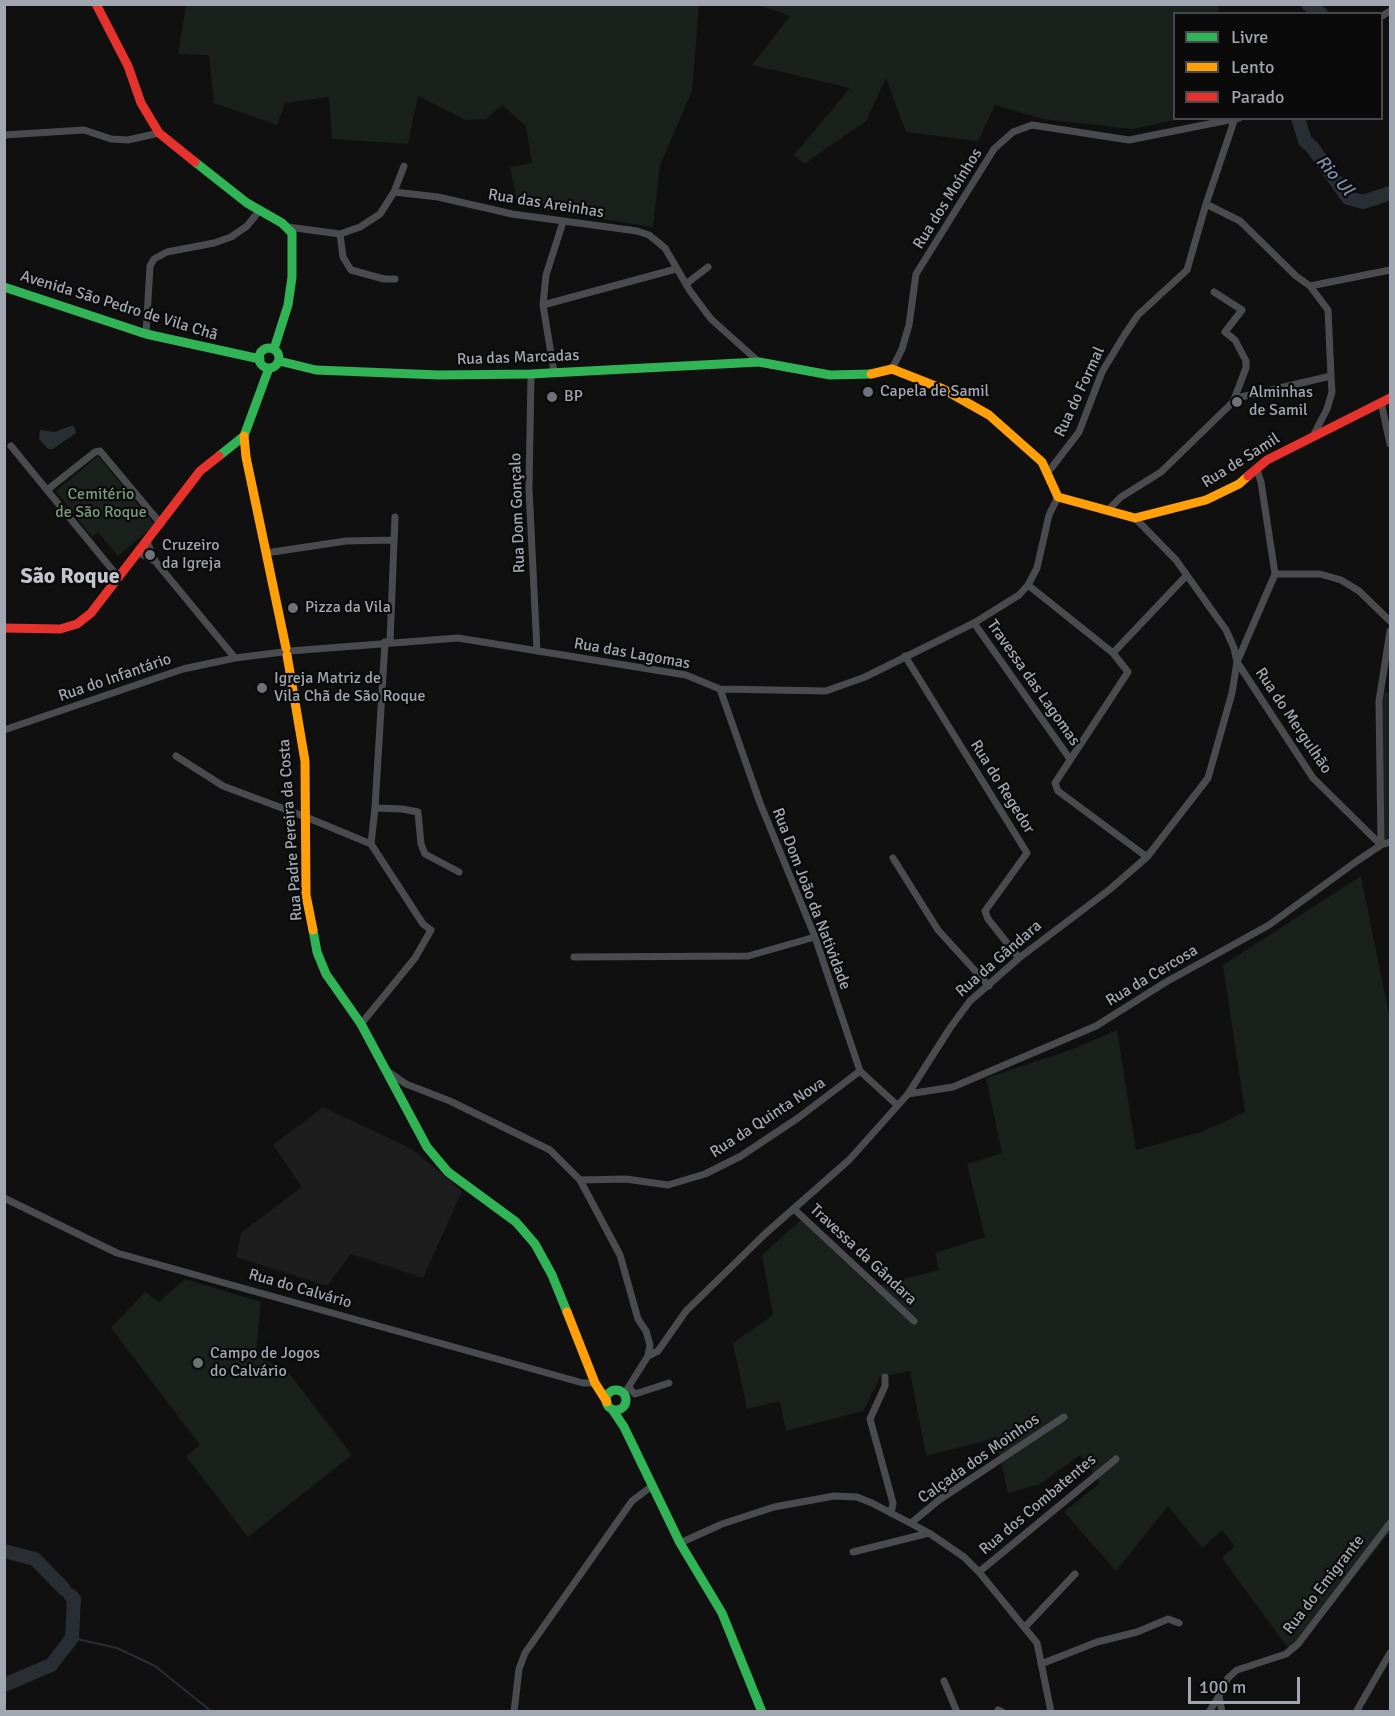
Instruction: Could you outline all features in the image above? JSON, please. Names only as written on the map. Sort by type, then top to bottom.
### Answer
[{"type":"street","points":[[96,4],[128,66],[141,103],[159,133],[186,157],[259,211],[288,227],[340,234],[360,227],[380,214],[388,204],[404,166]]},
{"type":"street","name":"Rua do Formal","points":[[1049,471],[1079,432],[1102,372],[1138,315],[1187,270],[1206,204],[1236,120]]},
{"type":"street","name":"Rua dos Moínhos","points":[[892,369],[902,349],[909,325],[916,274],[994,149],[1013,132],[1021,127],[1032,125],[1129,140],[1236,120]]},
{"type":"street","points":[[4,135],[84,130],[111,139],[128,140],[159,133]]},
{"type":"street","name":"Rua das Areinhas","points":[[394,192],[438,196],[489,210],[648,235],[665,248],[676,269],[711,318],[759,362]]},
{"type":"street","points":[[1206,204],[1240,221],[1310,286],[1328,310],[1332,392],[1327,409],[1314,434]]},
{"type":"street","points":[[146,334],[150,266],[154,259],[167,252],[214,243],[231,237],[247,226],[259,211]]},
{"type":"street","points":[[554,372],[543,305],[546,275],[563,222]]},
{"type":"street","points":[[274,350],[288,305],[292,277],[293,239],[288,227]]},
{"type":"street","points":[[340,234],[343,257],[351,270],[384,279],[395,279]]},
{"type":"street","points":[[686,284],[708,267]]},
{"type":"street","points":[[543,305],[676,269]]},
{"type":"street","points":[[1310,286],[1390,270]]},
{"type":"street","name":"Avenida São Pedro de Vila Chã","points":[[4,287],[146,334],[233,355],[260,359]]},
{"type":"street","points":[[1214,292],[1242,310],[1225,332],[1235,340],[1246,361],[1246,368],[1233,402]]},
{"type":"street","points":[[264,350],[274,350],[278,353],[279,361],[275,366],[268,368],[263,366],[260,359],[264,350]]},
{"type":"street","name":"Rua das Marcadas","points":[[279,361],[316,370],[346,372],[531,374],[759,362]]},
{"type":"street","points":[[759,362],[830,375],[864,376],[892,369],[974,404],[1025,446],[1049,471],[1058,497]]},
{"type":"street","points":[[4,628],[60,629],[77,624],[91,613],[200,471],[244,436],[268,368]]},
{"type":"street","name":"Rua Dom Gonçalo","points":[[531,374],[529,489],[537,651]]},
{"type":"street","points":[[1107,511],[1121,497],[1161,472],[1233,402],[1241,397],[1331,376]]},
{"type":"street","name":"Rua de Samil","points":[[1058,497],[1135,518],[1206,501],[1257,470],[1267,460],[1314,434],[1390,398]]},
{"type":"street","points":[[1381,402],[1390,444]]},
{"type":"street","name":"Rua Padre Pereira da Costa","points":[[244,436],[246,457],[286,652],[305,761],[306,895],[317,952],[326,974],[361,1024],[387,1071],[406,1084],[450,1101],[550,1150],[580,1180],[620,1255],[638,1319],[646,1331],[650,1345],[648,1356]]},
{"type":"street","points":[[11,446],[119,578]]},
{"type":"street","points":[[230,447],[246,457]]},
{"type":"street","points":[[47,490],[95,452],[100,452],[161,524]]},
{"type":"street","points":[[1257,470],[1261,482],[1275,574],[1320,574],[1341,580],[1359,591],[1390,621]]},
{"type":"street","name":"Rua das Lagomas","points":[[286,652],[458,638],[686,675],[720,689],[826,691],[865,677],[974,623],[1019,595],[1028,585],[1037,568],[1049,515],[1058,497]]},
{"type":"street","points":[[371,844],[388,642],[395,518]]},
{"type":"street","points":[[1135,518],[1170,552],[1226,630],[1237,662]]},
{"type":"street","points":[[266,553],[346,541],[394,540]]},
{"type":"street","points":[[143,547],[235,658]]},
{"type":"street","points":[[143,547],[155,561]]},
{"type":"street","name":"Rua da Gândara","points":[[626,1391],[648,1356],[658,1351],[686,1311],[849,1160],[908,1094],[970,1001],[1019,958],[1109,890],[1147,857],[1208,778],[1225,723],[1237,662],[1275,574]]},
{"type":"street","points":[[1113,653],[1186,576]]},
{"type":"street","points":[[1028,585],[1113,653],[1128,672],[1055,783],[1058,791],[1147,857]]},
{"type":"street","name":"Travessa das Lagomas","points":[[974,623],[1070,759]]},
{"type":"street","points":[[1381,845],[1379,701],[1390,631]]},
{"type":"street","name":"Rua do Infantário","points":[[4,730],[183,669],[235,658],[286,652]]},
{"type":"street","name":"Rua do Regedor","points":[[905,656],[1027,853],[985,911],[988,919],[1019,958]]},
{"type":"street","name":"Rua do Mergulhão","points":[[1237,662],[1312,778],[1381,845]]},
{"type":"street","name":"Rua Dom João da Natividade","points":[[720,689],[760,803],[815,937],[860,1071],[897,1105]]},
{"type":"street","points":[[176,756],[223,786],[306,816],[371,844],[423,924],[431,930],[415,958],[361,1024]]},
{"type":"street","points":[[375,808],[402,808],[418,812],[421,844],[425,854],[459,872]]},
{"type":"street","name":"Rua da Cercosa","points":[[908,1094],[953,1087],[1096,1026],[1166,981],[1269,925],[1381,845],[1390,842]]},
{"type":"street","points":[[893,858],[938,930],[989,986]]},
{"type":"street","points":[[574,957],[748,956],[815,937]]},
{"type":"street","points":[[387,1071],[436,1160],[448,1172],[516,1222],[536,1244],[552,1275],[595,1383],[624,1427],[680,1543],[722,1614],[762,1712]]},
{"type":"street","name":"Rua da Quinta Nova","points":[[580,1180],[627,1179],[668,1185],[705,1174],[741,1156],[860,1071]]},
{"type":"street","name":"Rua do Calvário","points":[[4,1198],[117,1253],[583,1383],[595,1383]]},
{"type":"street","name":"Travessa da Gândara","points":[[794,1209],[914,1321]]},
{"type":"street","points":[[885,1377],[885,1386],[870,1419],[893,1503],[891,1513]]},
{"type":"street","points":[[595,1383],[614,1391],[635,1394],[669,1383]]},
{"type":"street","points":[[609,1406],[609,1394],[614,1391]]},
{"type":"street","points":[[624,1427],[623,1408],[626,1391]]},
{"type":"street","points":[[609,1406],[623,1408]]},
{"type":"street","name":"Calçada dos Moinhos","points":[[911,1523],[939,1500],[1064,1417]]},
{"type":"street","name":"Rua dos Combatentes","points":[[979,1572],[1116,1459]]},
{"type":"street","points":[[514,1712],[519,1669],[525,1653],[632,1501],[652,1486]]},
{"type":"street","points":[[680,1543],[722,1524],[774,1507],[834,1497],[857,1497],[929,1533],[964,1557],[979,1572],[1037,1643],[1051,1712]]},
{"type":"street","name":"Rua do Emigrante","points":[[1209,1712],[1228,1678],[1237,1670],[1286,1653],[1298,1644],[1390,1523]]},
{"type":"street","points":[[854,1552],[929,1533]]},
{"type":"street","points":[[1025,1628],[1075,1574]]},
{"type":"street","points":[[1041,1664],[1097,1642],[1137,1632],[1168,1619],[1179,1623]]},
{"type":"street","points":[[1356,1712],[1390,1653]]},
{"type":"street","points":[[944,1681],[957,1712]]},
{"type":"street","points":[[1219,1696],[1222,1712]]},
{"type":"shaded area","points":[[74,426],[76,433],[53,449],[48,449],[39,439],[40,430],[55,432]]},
{"type":"shaded area","points":[[323,1107],[412,1149],[462,1191],[423,1278],[351,1254],[327,1286],[236,1257],[241,1233],[302,1187],[273,1145]]},
{"type":"green space","points":[[186,5],[699,5],[692,91],[660,165],[653,227],[518,206],[510,167],[532,163],[526,126],[502,105],[486,119],[466,120],[418,96],[408,144],[332,139],[329,97],[285,103],[277,125],[214,103],[209,55],[178,54]]},
{"type":"green space","points":[[758,5],[1218,5],[1219,12],[1173,12],[1173,120],[1175,120],[1132,129],[1043,119],[995,105],[978,141],[906,132],[886,78],[866,121],[804,164],[794,155],[850,88],[752,65],[790,16]]},
{"type":"green space","name":"Cemitério de São Roque","points":[[98,456],[155,525],[118,556],[98,532],[92,537],[56,491]]},
{"type":"green space","points":[[1384,692],[1390,693],[1390,847],[1383,840],[1382,716]]},
{"type":"green space","points":[[1361,876],[1390,1020],[1390,1532],[1302,1643],[1291,1652],[1222,1558],[1235,1546],[1222,1530],[1202,1548],[1168,1506],[1116,1571],[1064,1512],[1100,1483],[1080,1455],[1040,1484],[1008,1493],[996,1438],[926,1456],[910,1371],[880,1377],[863,1411],[786,1431],[780,1401],[747,1409],[733,1343],[773,1315],[762,1255],[801,1220],[874,1289],[876,1286],[939,1270],[935,1253],[985,1237],[967,1164],[1002,1153],[986,1078],[1073,1049],[1117,1030],[1136,1150],[1201,1132],[1245,1112],[1223,965]]},
{"type":"green space","points":[[185,1279],[261,1302],[256,1351],[261,1359],[285,1368],[352,1455],[248,1537],[186,1456],[200,1445],[111,1328],[145,1292],[159,1302]]},
{"type":"waterway","name":"Rio Ul","points":[[1308,4],[1318,12]]},
{"type":"waterway","name":"Rio Ul","points":[[1299,120],[1305,141],[1312,147],[1348,198],[1363,202],[1390,193]]},
{"type":"waterway","points":[[4,1551],[35,1559],[64,1589]]},
{"type":"waterway","points":[[4,1685],[51,1665],[72,1638],[74,1599],[70,1595]]},
{"type":"waterway","points":[[72,1638],[117,1648],[155,1666],[212,1712]]},
{"type":"traffic: fast","points":[[195,162],[247,203],[282,223],[292,233],[292,277],[288,305],[274,349]]},
{"type":"traffic: fast","points":[[4,287],[146,334],[260,359]]},
{"type":"traffic: fast","points":[[269,348],[276,351],[279,358],[276,365],[269,368],[262,365],[259,358],[262,351],[269,348]]},
{"type":"traffic: fast","points":[[279,361],[316,370],[439,375],[531,374],[759,362],[830,375],[871,374]]},
{"type":"traffic: fast","points":[[219,456],[244,436],[269,368]]},
{"type":"traffic: fast","points":[[313,930],[317,952],[326,974],[361,1024],[427,1147],[448,1172],[516,1222],[535,1244],[552,1275],[567,1312]]},
{"type":"traffic: fast","points":[[616,1390],[623,1393],[626,1400],[623,1407],[616,1410],[609,1407],[606,1400],[609,1393],[616,1390]]},
{"type":"traffic: fast","points":[[612,1409],[624,1427],[680,1543],[722,1613],[762,1712]]},
{"type":"traffic: slow","points":[[871,374],[892,369],[943,389],[989,415],[1042,462],[1058,497],[1135,518],[1206,500],[1239,484],[1248,476]]},
{"type":"traffic: slow","points":[[244,436],[246,457],[286,648]]},
{"type":"traffic: slow","points":[[287,655],[305,761],[306,895],[313,930]]},
{"type":"traffic: slow","points":[[567,1312],[595,1383],[607,1402]]},
{"type":"traffic: jam","points":[[96,4],[128,66],[141,103],[159,133],[195,162]]},
{"type":"traffic: jam","points":[[1248,476],[1267,460],[1390,398]]},
{"type":"traffic: jam","points":[[4,628],[60,629],[77,624],[91,613],[200,471],[219,456]]},
{"type":"place","name":"Capela de Samil","points":[[868,392]]},
{"type":"place","name":"BP","points":[[552,397]]},
{"type":"place","name":"Alminhas de Samil","points":[[1237,402]]},
{"type":"place","name":"Cruzeiro da Igreja","points":[[150,555]]},
{"type":"place","name":"Pizza da Vila","points":[[293,608]]},
{"type":"place","name":"Igreja Matriz de Vila Chã de São Roque","points":[[262,688]]},
{"type":"place","name":"Campo de Jogos do Calvário","points":[[198,1363]]},
{"type":"district","name":"São Roque","points":[[70,577]]}]
